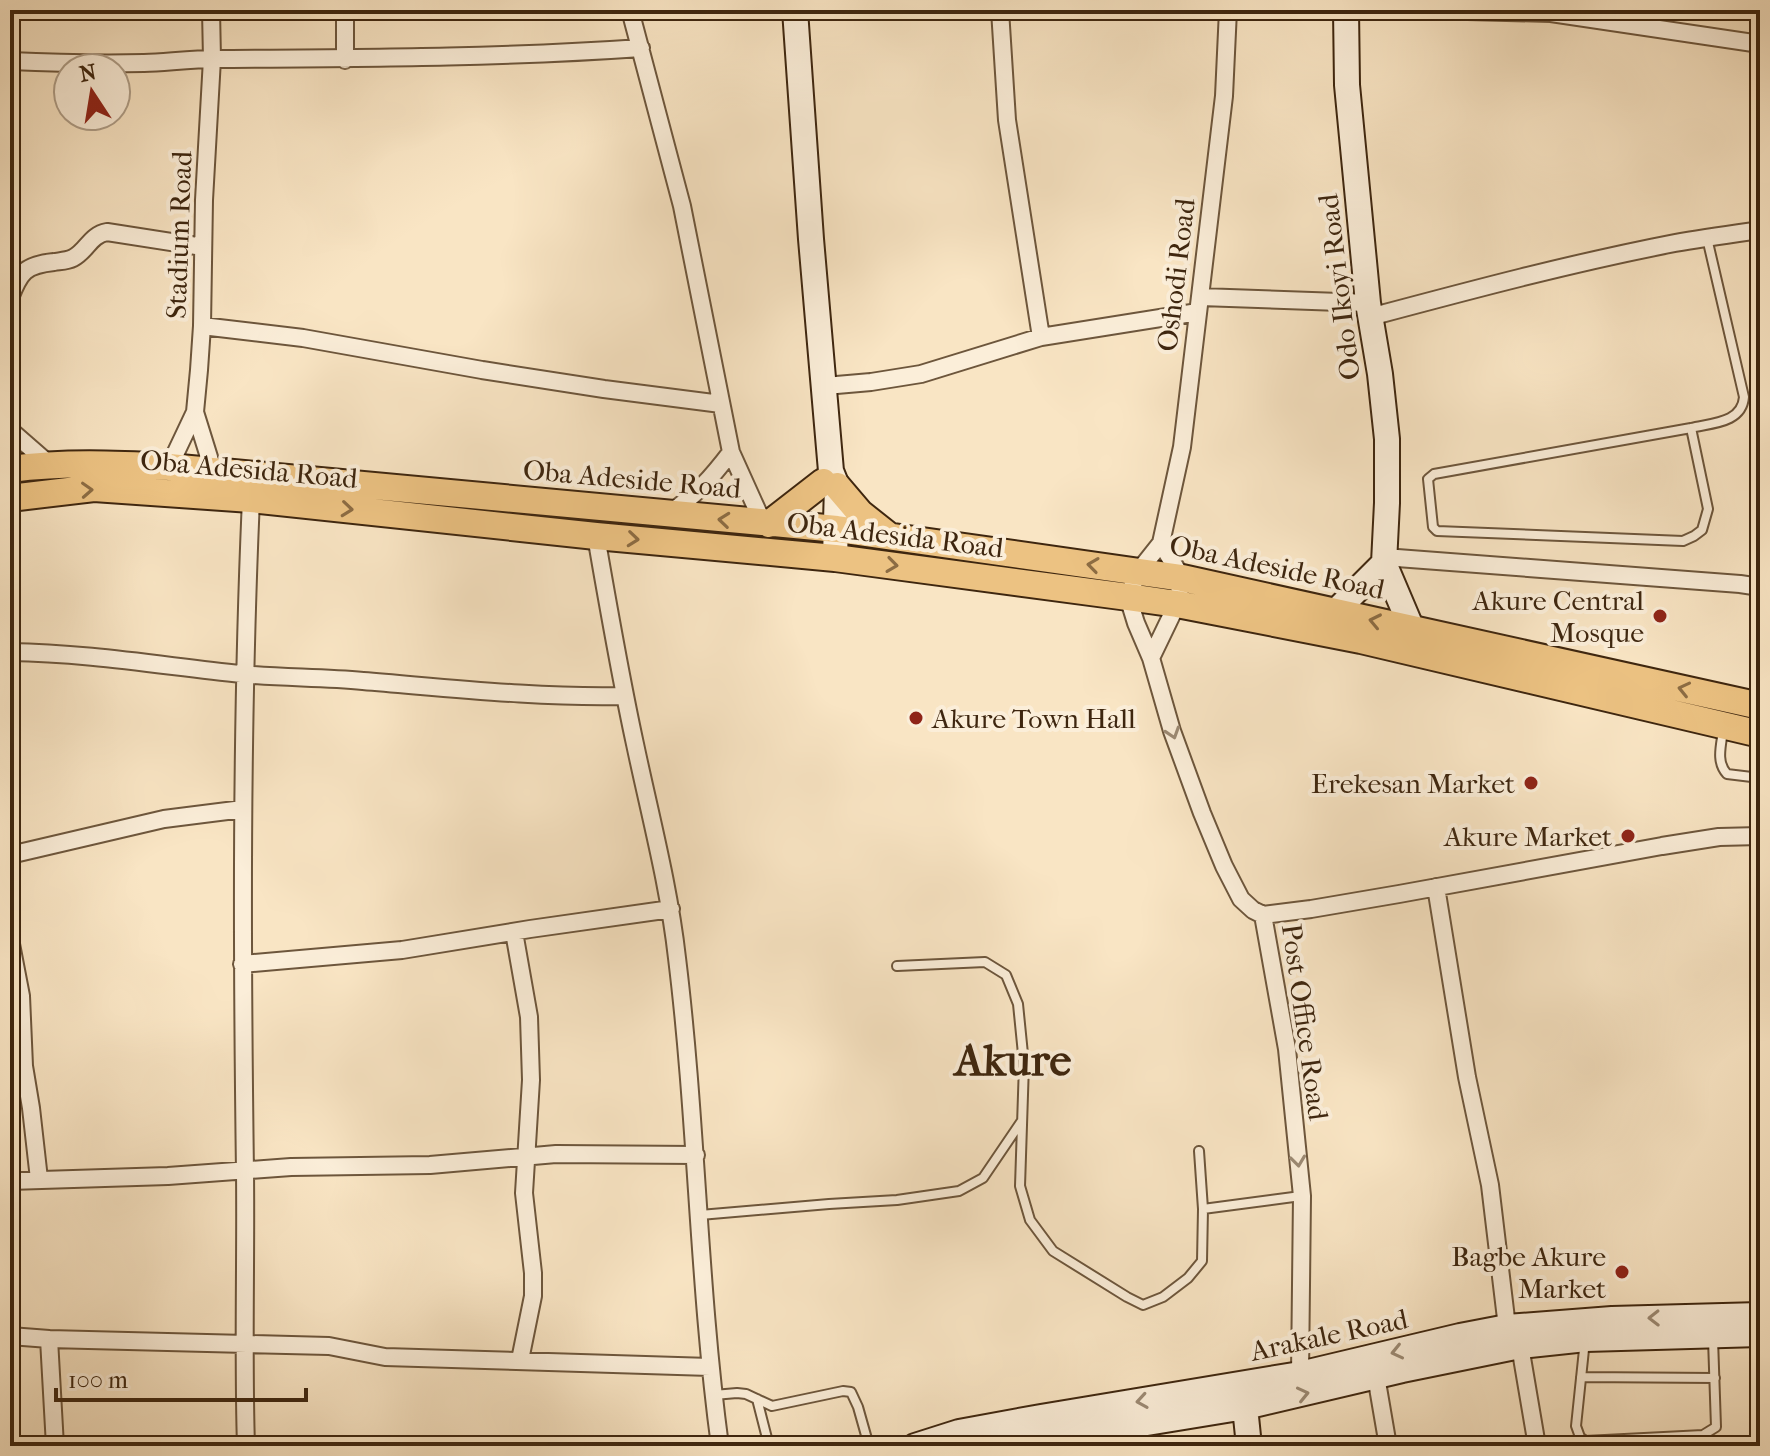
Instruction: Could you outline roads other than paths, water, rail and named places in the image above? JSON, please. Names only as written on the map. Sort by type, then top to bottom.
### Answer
[{"type":"main road","points":[[795,10],[831,480],[826,558]]},
{"type":"main road","name":"Odo Ikoyi Road","points":[[1346,10],[1347,85],[1369,310],[1387,439],[1384,560]]},
{"type":"main road","name":"Oba Adeside Road","points":[[10,469],[81,463],[213,470],[889,536],[1182,578],[1760,706]]},
{"type":"main road","points":[[766,524],[831,480]]},
{"type":"main road","points":[[831,480],[860,513],[889,536]]},
{"type":"main road","name":"Oba Adesida Road","points":[[10,498],[94,488],[251,499],[826,558],[1128,597],[1361,640],[1760,734]]},
{"type":"main road","points":[[1335,612],[1384,560],[1412,629]]},
{"type":"main road","name":"Arakale Road","points":[[1006,1446],[1245,1407],[1376,1376],[1514,1336],[1612,1319],[1760,1315]]},
{"type":"main road","name":"Arakale Road","points":[[915,1446],[959,1432],[1300,1374],[1460,1336],[1586,1339],[1760,1334]]},
{"type":"main road","points":[[1245,1407],[1249,1446]]},
{"type":"street","name":"Stadium Road","points":[[195,412],[202,326],[211,10]]},
{"type":"street","points":[[345,10],[345,60]]},
{"type":"street","points":[[630,10],[682,206],[731,452],[766,524]]},
{"type":"street","points":[[1000,10],[1007,120],[1041,337]]},
{"type":"street","name":"Oshodi Road","points":[[1161,543],[1182,447],[1200,304],[1224,96],[1228,10]]},
{"type":"street","points":[[1428,10],[1551,13],[1760,44]]},
{"type":"street","points":[[10,61],[71,64],[212,59],[345,60],[641,48]]},
{"type":"street","points":[[825,386],[921,374],[1041,337],[1154,317],[1200,304],[1369,310],[1616,255],[1760,230]]},
{"type":"street","points":[[10,298],[22,272],[40,263],[69,260],[81,253],[100,233],[203,247]]},
{"type":"street","points":[[202,326],[303,338],[482,370],[721,404]]},
{"type":"street","points":[[169,467],[195,412]]},
{"type":"street","points":[[195,412],[213,470]]},
{"type":"street","points":[[10,430],[49,464]]},
{"type":"street","points":[[668,514],[696,494],[731,452]]},
{"type":"street","points":[[246,1446],[242,964],[244,674],[251,499]]},
{"type":"street","points":[[596,536],[625,696],[671,909],[678,959],[696,1155],[710,1367],[720,1446]]},
{"type":"street","points":[[1128,597],[1138,572],[1161,543],[1182,578],[1177,604],[1151,658]]},
{"type":"street","points":[[1384,560],[1760,587]]},
{"type":"street","name":"Post Office Road","points":[[1128,597],[1151,658],[1172,731],[1224,866],[1241,899],[1263,915],[1287,1049],[1302,1196],[1300,1374]]},
{"type":"street","points":[[10,652],[137,661],[244,674],[523,694],[625,696]]},
{"type":"street","points":[[10,855],[164,819],[243,809]]},
{"type":"street","points":[[1263,915],[1662,846],[1719,837],[1760,836]]},
{"type":"street","points":[[1436,887],[1467,1077],[1490,1185],[1514,1336],[1537,1446]]},
{"type":"street","points":[[242,964],[402,950],[671,909]]},
{"type":"street","points":[[514,932],[529,1017],[531,1080],[524,1193],[533,1296],[520,1360]]},
{"type":"street","points":[[10,939],[21,996],[24,1066],[39,1179]]},
{"type":"street","points":[[10,1181],[168,1176],[291,1167],[430,1165],[556,1154],[696,1155]]},
{"type":"street","points":[[10,1336],[329,1346],[385,1357],[710,1367]]},
{"type":"street","points":[[49,1339],[55,1446]]},
{"type":"street","points":[[1376,1376],[1388,1446]]},
{"type":"lane","points":[[1691,428],[1708,509],[1702,530],[1683,541],[1437,531],[1433,527],[1428,479],[1434,474],[1691,428],[1732,418],[1739,413],[1744,397],[1707,238]]},
{"type":"lane","points":[[1723,726],[1720,761],[1723,770],[1727,774],[1760,778]]},
{"type":"lane","points":[[897,966],[985,962],[1006,975],[1018,1004],[1024,1064],[1020,1186],[1030,1220],[1053,1251],[1143,1305],[1163,1297],[1188,1278],[1202,1261],[1203,1209],[1199,1151]]},
{"type":"lane","points":[[700,1215],[897,1200],[959,1191],[983,1178],[1022,1121]]},
{"type":"lane","points":[[1203,1209],[1302,1196]]},
{"type":"lane","points":[[1586,1339],[1576,1426],[1585,1441],[1709,1433],[1716,1427],[1713,1334]]},
{"type":"lane","points":[[1581,1377],[1715,1378]]},
{"type":"lane","points":[[713,1395],[737,1393],[772,1406],[851,1392],[869,1446]]},
{"type":"lane","points":[[757,1399],[769,1446]]},
{"type":"place","name":"Akure Central Mosque","points":[[1660,616]]},
{"type":"place","name":"Akure Town Hall","points":[[916,718]]},
{"type":"place","name":"Erekesan Market","points":[[1531,783]]},
{"type":"place","name":"Akure Market","points":[[1628,836]]},
{"type":"place","name":"Bagbe Akure Market","points":[[1622,1272]]},
{"type":"district","name":"Akure","points":[[1013,1060]]}]
